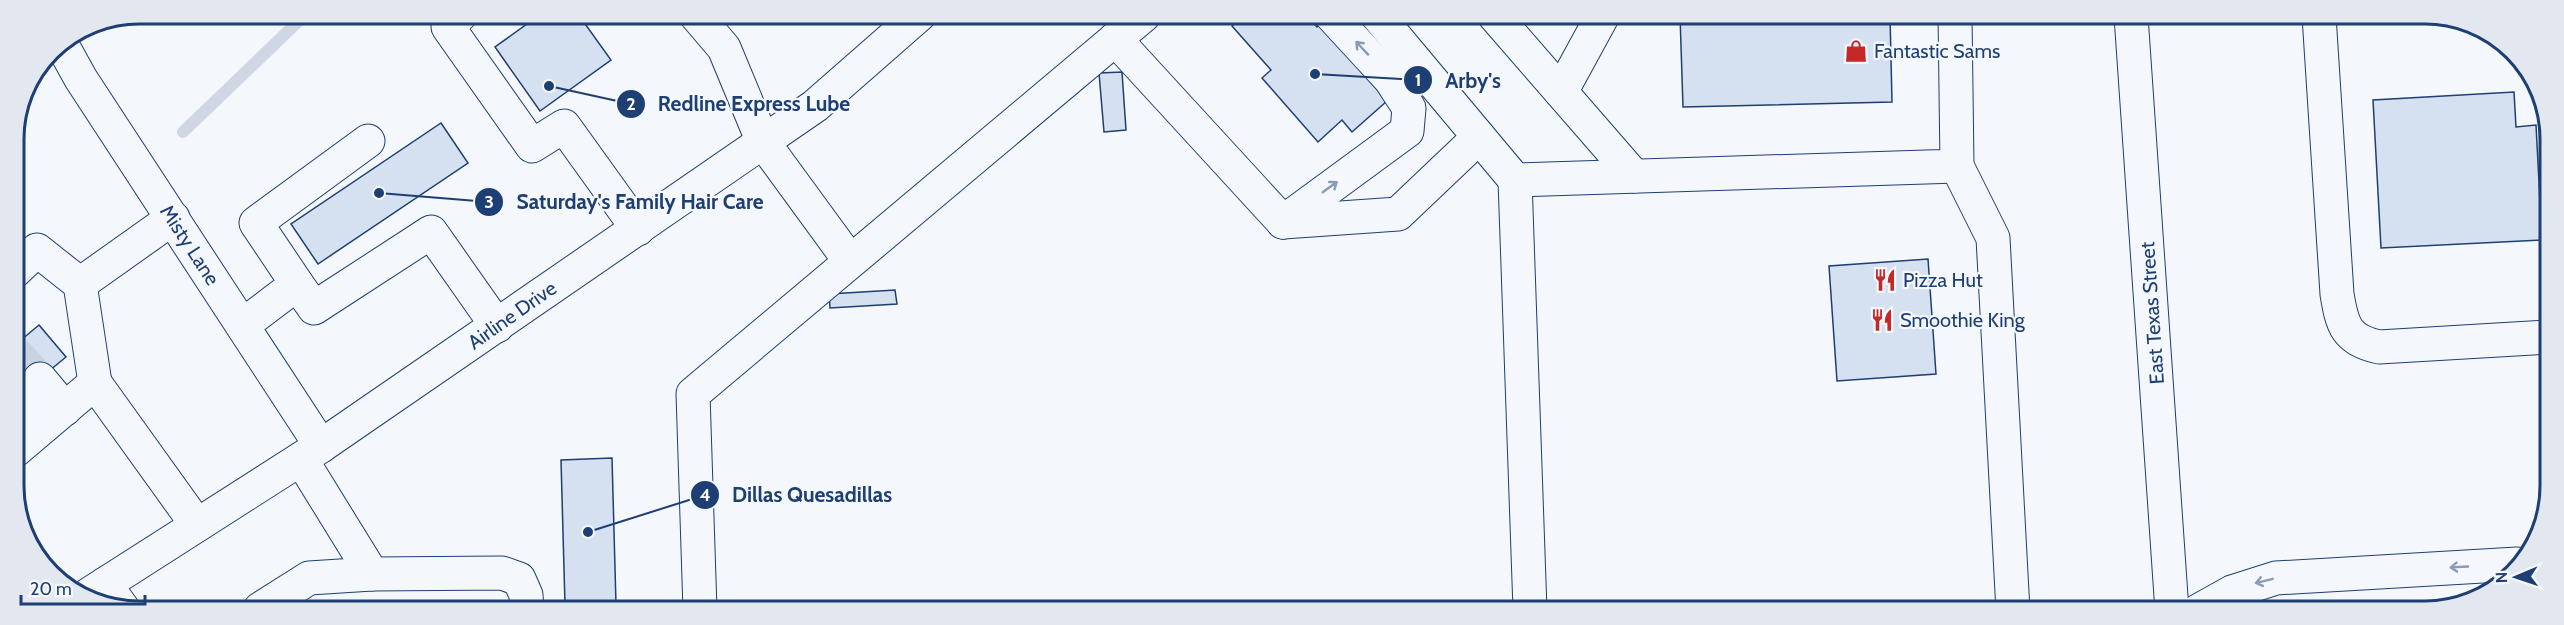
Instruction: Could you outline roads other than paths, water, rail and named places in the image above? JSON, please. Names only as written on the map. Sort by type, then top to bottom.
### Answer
[{"type":"main road","points":[[451,24],[448,27],[532,146],[564,126],[638,229]]},
{"type":"main road","points":[[709,24],[724,48],[763,142],[850,261]]},
{"type":"main road","name":"Airline Drive","points":[[106,596],[197,525],[311,453],[815,106],[909,24]]},
{"type":"main road","points":[[700,601],[693,394],[1133,24]]},
{"type":"main road","points":[[1283,222],[1407,131],[1409,108],[1390,79],[1339,24]]},
{"type":"main road","points":[[1385,24],[1515,180],[1530,601]]},
{"type":"main road","points":[[1502,24],[1634,176]]},
{"type":"main road","points":[[1561,92],[1599,24]]},
{"type":"main road","points":[[1955,24],[1957,166],[1993,238],[2012,601]]},
{"type":"main road","name":"East Texas Street","points":[[2133,24],[2171,601]]},
{"type":"main road","points":[[2320,24],[2337,294],[2342,322],[2354,338],[2367,345],[2379,347],[2540,337]]},
{"type":"main road","points":[[1115,39],[1283,222]]},
{"type":"main road","name":"Misty Lane","points":[[65,51],[81,79],[243,325],[372,574]]},
{"type":"main road","points":[[1283,222],[1398,214],[1479,137]]},
{"type":"main road","points":[[368,141],[256,223],[297,284],[314,308],[431,232],[497,326]]},
{"type":"main road","points":[[1515,180],[1957,166]]},
{"type":"main road","points":[[80,284],[173,219]]},
{"type":"main road","points":[[24,262],[37,250],[80,284],[95,383],[197,525]]},
{"type":"main road","points":[[243,325],[297,284]]},
{"type":"main road","points":[[24,441],[95,383]]},
{"type":"main road","points":[[29,388],[54,417]]},
{"type":"main road","points":[[2216,601],[2254,583],[2276,578],[2486,566]]},
{"type":"main road","points":[[273,601],[309,578],[372,574],[502,573],[519,579],[526,601]]},
{"type":"waterway","points":[[183,132],[296,24]]},
{"type":"tunnel","points":[[24,362],[40,379]]},
{"type":"place","name":"Fantastic Sams","points":[[1856,51]]},
{"type":"place","name":"Arby's","points":[[1315,74]]},
{"type":"place","name":"Redline Express Lube","points":[[549,86]]},
{"type":"place","name":"Saturday's Family Hair Care","points":[[379,193]]},
{"type":"place","name":"Pizza Hut","points":[[1885,280]]},
{"type":"place","name":"Smoothie King","points":[[1882,320]]},
{"type":"place","name":"Dillas Quesadillas","points":[[588,532]]}]
